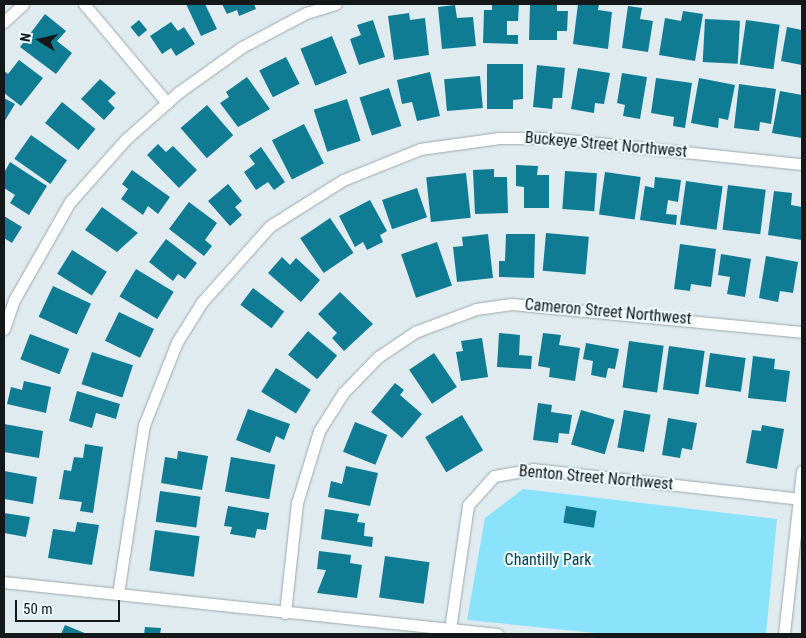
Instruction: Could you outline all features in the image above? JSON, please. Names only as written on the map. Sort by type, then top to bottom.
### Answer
[{"type":"street","points":[[4,22],[23,4]]},
{"type":"street","points":[[84,4],[167,103]]},
{"type":"street","points":[[4,328],[14,300],[70,202],[126,139],[167,103],[242,47],[306,13],[336,4]]},
{"type":"street","name":"Buckeye Street Northwest","points":[[118,594],[144,425],[177,342],[202,302],[270,226],[343,180],[420,149],[499,138],[549,138],[802,164]]},
{"type":"street","name":"Cameron Street Northwest","points":[[285,613],[297,503],[319,431],[343,393],[378,357],[415,332],[476,309],[521,304],[802,332]]},
{"type":"street","name":"Benton Street Northwest","points":[[450,629],[468,505],[494,476],[533,469],[801,499]]},
{"type":"street","points":[[784,634],[801,499],[802,471]]},
{"type":"street","points":[[4,582],[496,634]]},
{"type":"green space","name":"Chantilly Park","points":[[523,489],[777,519],[766,634],[606,634],[467,620],[485,518]]},
{"type":"building","points":[[186,4],[205,4],[217,29],[201,36]]},
{"type":"building","points":[[222,4],[254,4],[256,9],[239,16],[237,10],[227,14]]},
{"type":"building","points":[[492,4],[519,4],[518,21],[507,21],[507,35],[518,35],[518,44],[483,43],[484,10],[492,10]]},
{"type":"building","points":[[530,4],[557,4],[557,11],[568,11],[567,31],[557,31],[557,40],[529,40]]},
{"type":"building","points":[[578,4],[599,4],[598,10],[612,12],[608,49],[573,44]]},
{"type":"building","points":[[455,5],[457,18],[473,17],[476,46],[442,49],[438,7]]},
{"type":"building","points":[[628,6],[642,8],[640,19],[653,21],[648,52],[622,48]]},
{"type":"building","points":[[683,11],[703,14],[695,61],[659,55],[665,18],[681,21]]},
{"type":"building","points":[[409,13],[410,20],[425,18],[429,55],[394,60],[388,16]]},
{"type":"building","points":[[45,14],[66,31],[57,41],[72,53],[56,74],[20,47]]},
{"type":"building","points":[[705,19],[740,21],[738,64],[703,62]]},
{"type":"building","points":[[139,20],[147,30],[139,37],[130,27]]},
{"type":"building","points":[[373,20],[385,57],[359,65],[350,39],[361,35],[357,25]]},
{"type":"building","points":[[746,20],[780,25],[773,69],[740,65]]},
{"type":"building","points":[[171,22],[178,31],[184,27],[195,44],[176,56],[171,48],[162,54],[150,36]]},
{"type":"building","points":[[787,27],[802,30],[802,65],[781,61]]},
{"type":"building","points":[[332,36],[347,73],[315,86],[300,49]]},
{"type":"building","points":[[286,57],[300,84],[273,97],[259,71]]},
{"type":"building","points":[[19,60],[43,78],[21,106],[4,93],[4,71],[8,74]]},
{"type":"building","points":[[487,64],[523,64],[523,99],[513,100],[513,109],[487,109]]},
{"type":"building","points":[[537,65],[565,68],[562,98],[553,98],[552,109],[533,107]]},
{"type":"building","points":[[578,68],[610,73],[604,104],[595,103],[594,113],[571,109]]},
{"type":"building","points":[[430,72],[440,116],[417,121],[412,102],[402,104],[397,80]]},
{"type":"building","points":[[622,73],[647,77],[640,119],[623,116],[625,105],[617,103]]},
{"type":"building","points":[[480,76],[483,108],[447,111],[444,79]]},
{"type":"building","points":[[247,77],[270,109],[238,127],[220,103],[229,97],[226,92]]},
{"type":"building","points":[[656,78],[692,83],[685,128],[673,126],[674,117],[651,113]]},
{"type":"building","points":[[699,78],[735,85],[728,120],[719,118],[718,128],[691,123]]},
{"type":"building","points":[[100,79],[116,93],[108,101],[115,108],[104,120],[81,99]]},
{"type":"building","points":[[739,84],[776,89],[771,124],[760,122],[759,131],[734,128]]},
{"type":"building","points":[[389,88],[401,126],[372,136],[360,98]]},
{"type":"building","points":[[780,91],[802,95],[802,138],[772,133]]},
{"type":"building","points":[[4,98],[15,104],[4,122]]},
{"type":"building","points":[[347,99],[361,141],[327,152],[314,110]]},
{"type":"building","points":[[62,102],[95,129],[78,150],[45,123]]},
{"type":"building","points":[[207,105],[233,135],[207,158],[181,128]]},
{"type":"building","points":[[304,124],[324,163],[292,180],[272,140]]},
{"type":"building","points":[[31,135],[67,160],[50,184],[14,159]]},
{"type":"building","points":[[158,144],[166,152],[173,146],[197,170],[179,188],[147,155]]},
{"type":"building","points":[[261,147],[285,182],[274,190],[268,182],[256,190],[244,172],[255,164],[249,156]]},
{"type":"building","points":[[10,162],[47,186],[29,215],[10,203],[15,195],[4,188],[4,173]]},
{"type":"building","points":[[516,165],[538,166],[537,175],[549,175],[549,208],[524,208],[524,187],[516,186]]},
{"type":"building","points":[[494,169],[494,177],[507,177],[508,213],[475,214],[473,170]]},
{"type":"building","points":[[132,170],[170,197],[158,214],[148,206],[143,215],[121,199],[128,189],[122,184]]},
{"type":"building","points":[[565,171],[597,173],[594,211],[562,209]]},
{"type":"building","points":[[605,172],[641,177],[635,220],[599,215]]},
{"type":"building","points":[[466,173],[471,218],[431,222],[426,177]]},
{"type":"building","points":[[655,177],[681,180],[678,202],[668,200],[666,214],[677,215],[676,225],[640,220],[645,186],[654,188]]},
{"type":"building","points":[[686,181],[723,186],[717,230],[680,225]]},
{"type":"building","points":[[228,184],[242,201],[235,207],[242,215],[230,226],[208,201]]},
{"type":"building","points":[[728,185],[766,190],[760,234],[723,230]]},
{"type":"building","points":[[417,188],[427,217],[392,229],[382,200]]},
{"type":"building","points":[[774,191],[792,193],[791,205],[802,207],[802,240],[768,235]]},
{"type":"building","points":[[370,200],[387,231],[380,235],[383,242],[367,250],[363,242],[355,247],[339,216]]},
{"type":"building","points":[[189,202],[217,223],[205,240],[212,246],[204,256],[169,229]]},
{"type":"building","points":[[102,207],[138,233],[117,252],[85,230]]},
{"type":"building","points":[[4,216],[22,227],[12,243],[4,238]]},
{"type":"building","points":[[330,218],[353,253],[324,273],[300,238]]},
{"type":"building","points":[[546,233],[589,237],[586,275],[543,271]]},
{"type":"building","points":[[488,234],[493,278],[457,282],[453,247],[463,246],[462,237]]},
{"type":"building","points":[[506,234],[535,234],[534,278],[499,277],[499,261],[505,261]]},
{"type":"building","points":[[166,239],[197,263],[185,279],[178,274],[173,281],[149,262]]},
{"type":"building","points":[[437,242],[452,285],[416,298],[401,254]]},
{"type":"building","points":[[680,244],[716,249],[711,287],[691,284],[690,291],[674,289]]},
{"type":"building","points":[[72,250],[107,272],[92,295],[57,274]]},
{"type":"building","points":[[721,254],[751,259],[745,297],[727,294],[730,277],[718,275]]},
{"type":"building","points":[[766,256],[798,262],[793,293],[780,291],[778,302],[759,298]]},
{"type":"building","points":[[282,257],[290,265],[296,258],[320,280],[301,302],[268,273]]},
{"type":"building","points":[[136,269],[174,292],[157,319],[120,296]]},
{"type":"building","points":[[53,286],[91,304],[77,335],[39,317]]},
{"type":"building","points":[[253,288],[284,311],[272,328],[240,305]]},
{"type":"building","points":[[340,292],[373,324],[344,351],[332,338],[337,333],[318,314]]},
{"type":"building","points":[[119,312],[154,329],[140,358],[105,341]]},
{"type":"building","points":[[308,331],[337,355],[317,379],[288,355]]},
{"type":"building","points":[[499,333],[520,335],[519,355],[532,356],[531,369],[497,367]]},
{"type":"building","points":[[543,333],[561,335],[559,345],[580,348],[575,381],[549,377],[550,368],[538,366]]},
{"type":"building","points":[[30,334],[69,349],[60,374],[20,359]]},
{"type":"building","points":[[482,338],[488,377],[461,381],[456,352],[463,351],[461,341]]},
{"type":"building","points":[[629,341],[664,346],[657,392],[622,388]]},
{"type":"building","points":[[586,343],[619,349],[615,369],[608,368],[606,378],[591,375],[593,361],[583,359]]},
{"type":"building","points":[[669,346],[705,351],[699,395],[663,390]]},
{"type":"building","points":[[92,352],[133,365],[122,398],[81,384]]},
{"type":"building","points":[[434,353],[457,387],[432,404],[409,370]]},
{"type":"building","points":[[710,353],[746,358],[741,392],[705,387]]},
{"type":"building","points":[[753,356],[775,359],[774,369],[790,371],[786,402],[748,398]]},
{"type":"building","points":[[276,368],[311,390],[296,413],[261,392]]},
{"type":"building","points":[[24,381],[51,387],[46,413],[7,404],[11,387],[22,390]]},
{"type":"building","points":[[395,383],[404,390],[400,395],[422,414],[402,438],[371,412]]},
{"type":"building","points":[[77,391],[120,404],[116,419],[96,413],[92,428],[69,421]]},
{"type":"building","points":[[538,403],[552,405],[551,412],[572,415],[569,434],[559,433],[558,443],[533,440]]},
{"type":"building","points":[[248,409],[290,424],[284,440],[276,436],[270,453],[236,440]]},
{"type":"building","points":[[581,410],[615,420],[605,454],[571,445]]},
{"type":"building","points":[[624,410],[651,415],[644,452],[617,447]]},
{"type":"building","points":[[462,415],[483,450],[446,472],[425,437]]},
{"type":"building","points":[[668,418],[697,423],[692,450],[682,448],[680,458],[662,455]]},
{"type":"building","points":[[355,422],[387,435],[375,465],[343,452]]},
{"type":"building","points":[[4,424],[43,431],[39,458],[4,452]]},
{"type":"building","points":[[762,425],[784,429],[777,469],[746,463],[752,430],[761,431]]},
{"type":"building","points":[[85,444],[103,447],[93,513],[80,511],[82,502],[59,499],[64,470],[71,471],[74,457],[83,458]]},
{"type":"building","points":[[178,451],[208,456],[202,490],[161,483],[165,457],[177,459]]},
{"type":"building","points":[[231,457],[275,465],[269,499],[225,491]]},
{"type":"building","points":[[346,466],[378,473],[370,506],[328,497],[331,481],[342,484]]},
{"type":"building","points":[[4,471],[37,477],[33,504],[4,499]]},
{"type":"building","points":[[160,491],[201,497],[196,527],[156,522]]},
{"type":"building","points":[[228,506],[269,513],[266,530],[257,529],[255,538],[230,534],[232,527],[224,526]]},
{"type":"building","points":[[566,506],[597,511],[594,528],[563,523]]},
{"type":"building","points":[[325,509],[359,514],[357,522],[365,523],[364,536],[373,537],[372,547],[321,539]]},
{"type":"building","points":[[4,513],[30,517],[26,537],[4,533]]},
{"type":"building","points":[[77,522],[99,525],[92,565],[48,558],[53,529],[75,532]]},
{"type":"building","points":[[155,530],[200,536],[194,577],[149,571]]},
{"type":"building","points":[[319,551],[351,555],[350,563],[362,565],[357,598],[317,593],[326,570],[317,569]]},
{"type":"building","points":[[385,556],[430,562],[424,604],[379,598]]},
{"type":"building","points":[[65,625],[87,634],[61,634]]},
{"type":"building","points":[[145,627],[161,628],[160,634],[144,634]]}]
